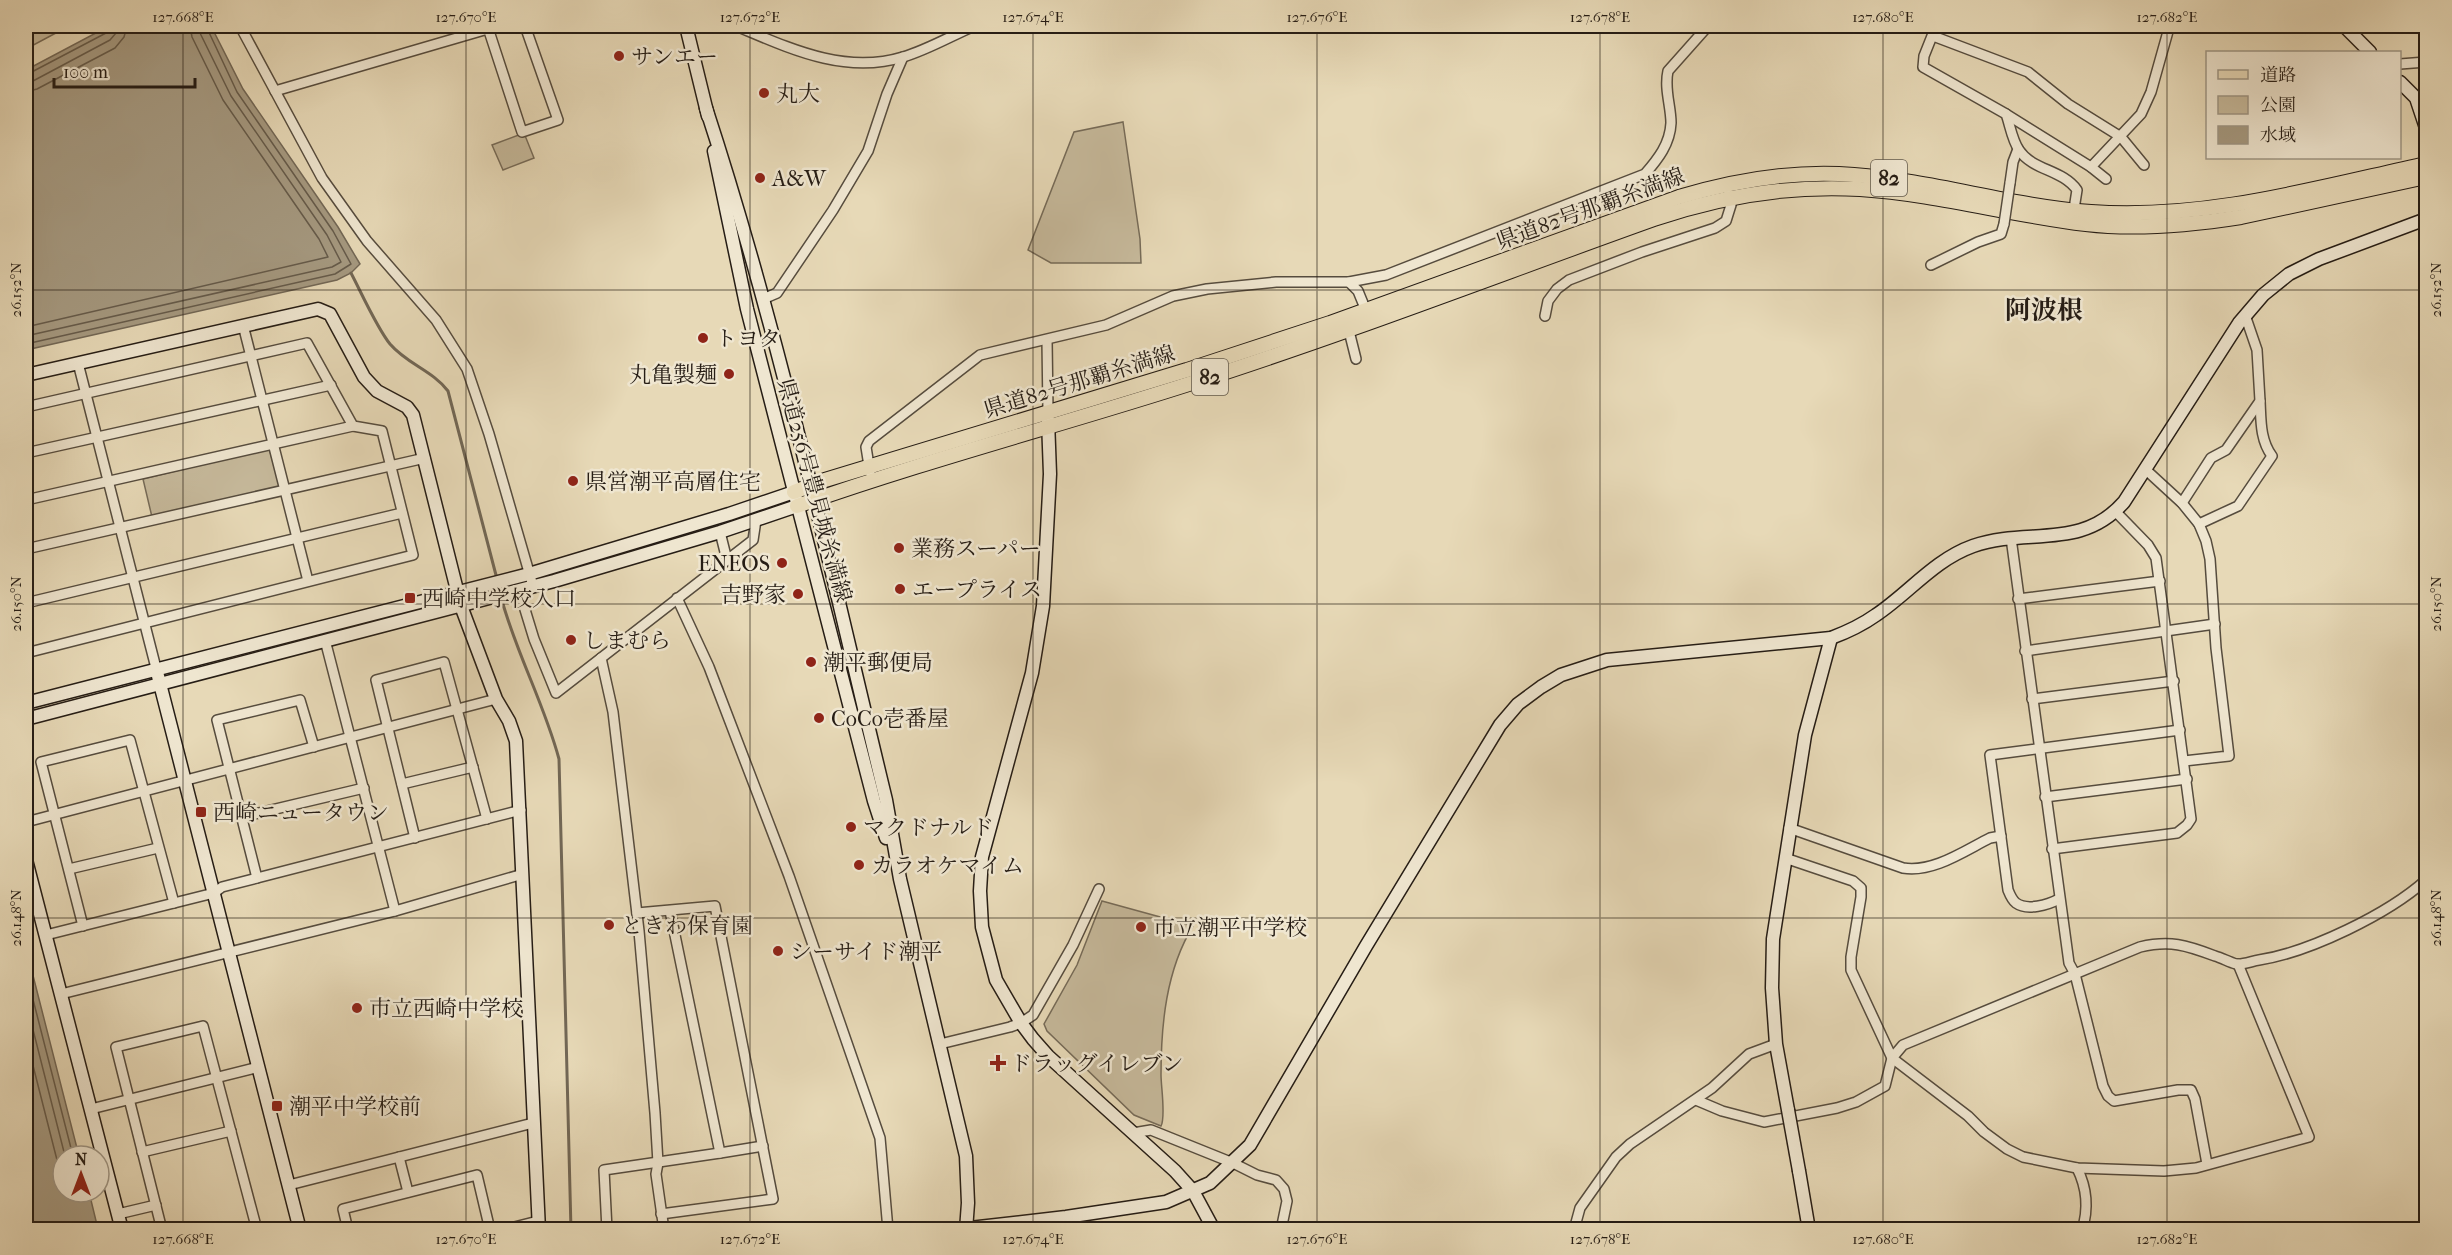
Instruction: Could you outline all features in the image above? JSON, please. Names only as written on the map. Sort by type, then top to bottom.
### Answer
[{"type":"main road","name":"県道82号那覇糸満線","points":[[795,499],[810,486],[871,473],[1048,427],[1190,384],[1369,316],[1654,219],[1727,191],[1795,175],[1854,175],[1932,185],[2074,209],[2150,213],[2212,209],[2269,199],[2427,164]]},
{"type":"main road","name":"県道82号那覇糸満線","points":[[1727,191],[1858,189],[1943,199],[2088,224],[2150,225],[2241,218],[2427,177]]},
{"type":"main road","name":"県道82号那覇糸満線","points":[[795,499],[814,500],[871,473],[1048,412],[1347,324]]},
{"type":"street","points":[[240,26],[322,178],[366,241],[436,320],[466,369],[489,434],[531,580]]},
{"type":"street","points":[[275,91],[493,27],[522,132],[558,120],[525,26]]},
{"type":"street","name":"県道256号豊見城糸満線","points":[[686,26],[706,108],[747,309],[874,801],[900,879]]},
{"type":"street","points":[[736,26],[802,53],[840,62],[870,63],[903,57],[974,26]]},
{"type":"street","points":[[871,473],[866,447],[869,441],[960,368],[980,355],[1106,325],[1173,296],[1207,289],[1276,282],[1349,282],[1386,275],[1645,174],[1662,154],[1671,124],[1666,80],[1668,71],[1708,26]]},
{"type":"street","points":[[1936,26],[1924,56],[1923,67],[2006,114],[2091,167],[2106,179]]},
{"type":"street","points":[[2091,167],[2141,114],[2151,93],[2165,27],[2184,26]]},
{"type":"street","points":[[2344,26],[2369,51]]},
{"type":"street","points":[[1933,36],[2028,72],[2068,104],[2121,137],[2144,165]]},
{"type":"street","points":[[763,299],[777,293],[833,210],[868,151],[887,94],[903,57]]},
{"type":"street","points":[[2401,64],[2427,62]]},
{"type":"street","points":[[2401,83],[2416,98],[2427,128]]},
{"type":"street","name":"県道256号豊見城糸満線","points":[[706,108],[727,172],[763,299],[886,800],[900,879],[966,1156],[969,1203],[966,1229]]},
{"type":"street","points":[[2006,114],[2018,149],[2028,160],[2070,180],[2076,190],[2074,209]]},
{"type":"street","points":[[1931,265],[1978,242],[2001,234],[2013,162],[2018,149]]},
{"type":"street","points":[[1545,316],[1548,301],[1557,289],[1569,280],[1642,252],[1715,228],[1726,221],[1731,205],[1727,191]]},
{"type":"street","points":[[952,1230],[1166,1202],[1210,1183],[1233,1164],[1251,1145],[1444,815],[1500,725],[1518,704],[1561,675],[1607,660],[1831,638],[1853,630],[1878,614],[1936,566],[1973,546],[2011,538],[2079,532],[2115,511],[2245,315],[2263,295],[2289,274],[2319,259],[2427,219]]},
{"type":"street","points":[[1349,282],[1358,291],[1369,316]]},
{"type":"street","points":[[26,375],[318,309],[330,314],[364,377],[376,391],[407,406],[413,415],[461,606],[496,699],[509,721],[516,741],[539,1225],[503,1230]]},
{"type":"street","points":[[2199,524],[2238,506],[2272,456],[2266,448],[2263,437],[2257,350],[2245,315]]},
{"type":"street","points":[[1347,324],[1356,359]]},
{"type":"street","points":[[243,325],[308,581]]},
{"type":"street","points":[[1047,340],[1050,474],[1047,565],[1032,673],[988,834],[980,874],[982,927],[996,980],[1021,1023],[1048,1056],[1175,1171],[1193,1191],[1214,1230]]},
{"type":"street","points":[[26,407],[307,343],[353,426]]},
{"type":"street","points":[[78,363],[300,1230]]},
{"type":"street","points":[[26,453],[331,385]]},
{"type":"street","points":[[2182,503],[2211,458],[2226,450],[2260,401]]},
{"type":"street","points":[[26,500],[353,426],[382,432],[413,555],[26,653]]},
{"type":"street","points":[[26,549],[425,459]]},
{"type":"street","points":[[2145,469],[2182,503],[2199,524],[2210,559],[2229,756],[2184,761]]},
{"type":"street","points":[[26,719],[516,591],[531,580],[708,521],[795,499]]},
{"type":"street","points":[[26,703],[510,579],[531,580],[720,532],[756,520],[795,499]]},
{"type":"street","points":[[2052,849],[2177,832],[2191,819],[2156,558],[2148,544],[2115,511]]},
{"type":"street","points":[[26,603],[402,513]]},
{"type":"street","points":[[516,591],[556,693],[753,540],[756,520]]},
{"type":"street","points":[[720,532],[727,560]]},
{"type":"street","points":[[2011,538],[2068,963],[2075,974],[2103,1086],[2108,1096],[2115,1101],[2178,1090],[2191,1090],[2195,1099],[2207,1164]]},
{"type":"street","points":[[2018,599],[2160,581]]},
{"type":"street","points":[[677,598],[709,667],[789,876],[880,1138],[888,1230]]},
{"type":"street","points":[[2025,651],[2215,624]]},
{"type":"street","points":[[1809,1230],[1776,1044],[1772,988],[1773,939],[1804,735],[1831,638]]},
{"type":"street","points":[[325,640],[394,911]]},
{"type":"street","points":[[601,658],[613,712],[637,913],[658,1162],[656,1174],[664,1230]]},
{"type":"street","points":[[415,838],[376,680],[444,662],[487,819]]},
{"type":"street","points":[[2032,699],[2174,681]]},
{"type":"street","points":[[26,822],[496,699]]},
{"type":"street","points":[[257,878],[217,720],[300,700],[314,747]]},
{"type":"street","points":[[2059,899],[2049,905],[2023,906],[2014,902],[2008,890],[1990,755],[2180,730]]},
{"type":"street","points":[[83,926],[41,762],[130,740],[174,903]]},
{"type":"street","points":[[402,783],[473,767]]},
{"type":"street","points":[[2045,797],[2187,779]]},
{"type":"street","points":[[242,818],[364,788]]},
{"type":"street","points":[[46,935],[214,893],[222,887],[520,810]]},
{"type":"street","points":[[1789,828],[1903,868],[1916,870],[1929,867],[1990,838],[2001,836]]},
{"type":"street","points":[[69,869],[158,848]]},
{"type":"street","points":[[1785,858],[1853,881],[1861,888],[1851,970],[1892,1058],[2007,1149],[2023,1157],[2076,1168],[2164,1171],[2196,1168],[2309,1137],[2238,964]]},
{"type":"street","points":[[26,860],[122,1230]]},
{"type":"street","points":[[61,994],[394,911],[523,874]]},
{"type":"street","points":[[1696,1100],[1722,1111],[1764,1122],[1837,1108],[1856,1102],[1885,1086],[1892,1058],[1903,1045],[2140,947],[2156,943],[2185,945],[2238,964],[2275,958],[2325,939],[2407,896],[2427,880]]},
{"type":"street","points":[[940,1044],[1021,1023],[1033,1015],[1073,945],[1099,889]]},
{"type":"street","points":[[637,913],[715,906],[773,1199],[661,1214]]},
{"type":"street","points":[[670,910],[720,1153]]},
{"type":"street","points":[[162,1230],[116,1047],[203,1026],[257,1230]]},
{"type":"street","points":[[1574,1230],[1580,1208],[1616,1157],[1630,1144],[1696,1100],[1733,1071],[1749,1054],[1776,1044]]},
{"type":"street","points":[[91,1109],[259,1067]]},
{"type":"street","points":[[289,1185],[533,1123]]},
{"type":"street","points":[[1133,1133],[1151,1130],[1257,1175],[1276,1180],[1284,1189],[1287,1201],[1281,1230]]},
{"type":"street","points":[[142,1152],[231,1131]]},
{"type":"street","points":[[607,1230],[604,1170],[763,1146]]},
{"type":"street","points":[[399,1157],[408,1192]]},
{"type":"street","points":[[2076,1168],[2085,1184],[2086,1216],[2082,1230]]},
{"type":"street","points":[[348,1230],[343,1209],[477,1175],[490,1230]]},
{"type":"street","points":[[118,1214],[156,1205]]},
{"type":"green space","points":[[26,26],[69,26],[26,49]]},
{"type":"green space","points":[[1123,122],[1140,239],[1141,263],[1051,263],[1028,250],[1074,132]]},
{"type":"green space","points":[[524,133],[534,158],[503,170],[492,145]]},
{"type":"green space","points":[[269,448],[280,487],[152,517],[143,479]]},
{"type":"green space","points":[[1102,901],[1193,926],[1177,961],[1167,998],[1161,1056],[1163,1109],[1161,1126],[1134,1115],[1047,1031],[1044,1024],[1077,965]]},
{"type":"water","points":[[109,26],[211,26],[243,89],[338,227],[360,264],[351,273],[337,280],[26,350],[26,70]]},
{"type":"water","points":[[26,948],[76,1144],[51,1144],[51,1204],[92,1204],[98,1229],[33,1229],[26,1202]]},
{"type":"waterway","points":[[351,273],[390,344],[404,357],[435,378],[448,391],[497,579]]},
{"type":"waterway","points":[[501,597],[559,759],[571,1230]]},
{"type":"place","name":"サンエー","points":[[619,56]]},
{"type":"place","name":"丸大","points":[[764,93]]},
{"type":"place","name":"A&W","points":[[760,178]]},
{"type":"place","name":"トヨタ","points":[[703,338]]},
{"type":"place","name":"丸亀製麺","points":[[729,374]]},
{"type":"place","name":"県営潮平高層住宅","points":[[573,481]]},
{"type":"place","name":"業務スーパー","points":[[899,548]]},
{"type":"place","name":"ENEOS","points":[[782,563]]},
{"type":"place","name":"エープライス","points":[[900,589]]},
{"type":"place","name":"吉野家","points":[[798,594]]},
{"type":"place","name":"西崎中学校入口","points":[[410,598]]},
{"type":"place","name":"しまむら","points":[[571,640]]},
{"type":"place","name":"潮平郵便局","points":[[811,662]]},
{"type":"place","name":"CoCo壱番屋","points":[[819,718]]},
{"type":"place","name":"西崎ニュータウン","points":[[201,812]]},
{"type":"place","name":"マクドナルド","points":[[851,827]]},
{"type":"place","name":"カラオケマイム","points":[[859,865]]},
{"type":"place","name":"ときわ保育園","points":[[609,925]]},
{"type":"place","name":"市立潮平中学校","points":[[1141,927]]},
{"type":"place","name":"シーサイド潮平","points":[[778,951]]},
{"type":"place","name":"市立西崎中学校","points":[[357,1008]]},
{"type":"place","name":"ドラッグイレブン","points":[[998,1063]]},
{"type":"place","name":"潮平中学校前","points":[[277,1106]]},
{"type":"district","name":"阿波根","points":[[2044,310]]}]
